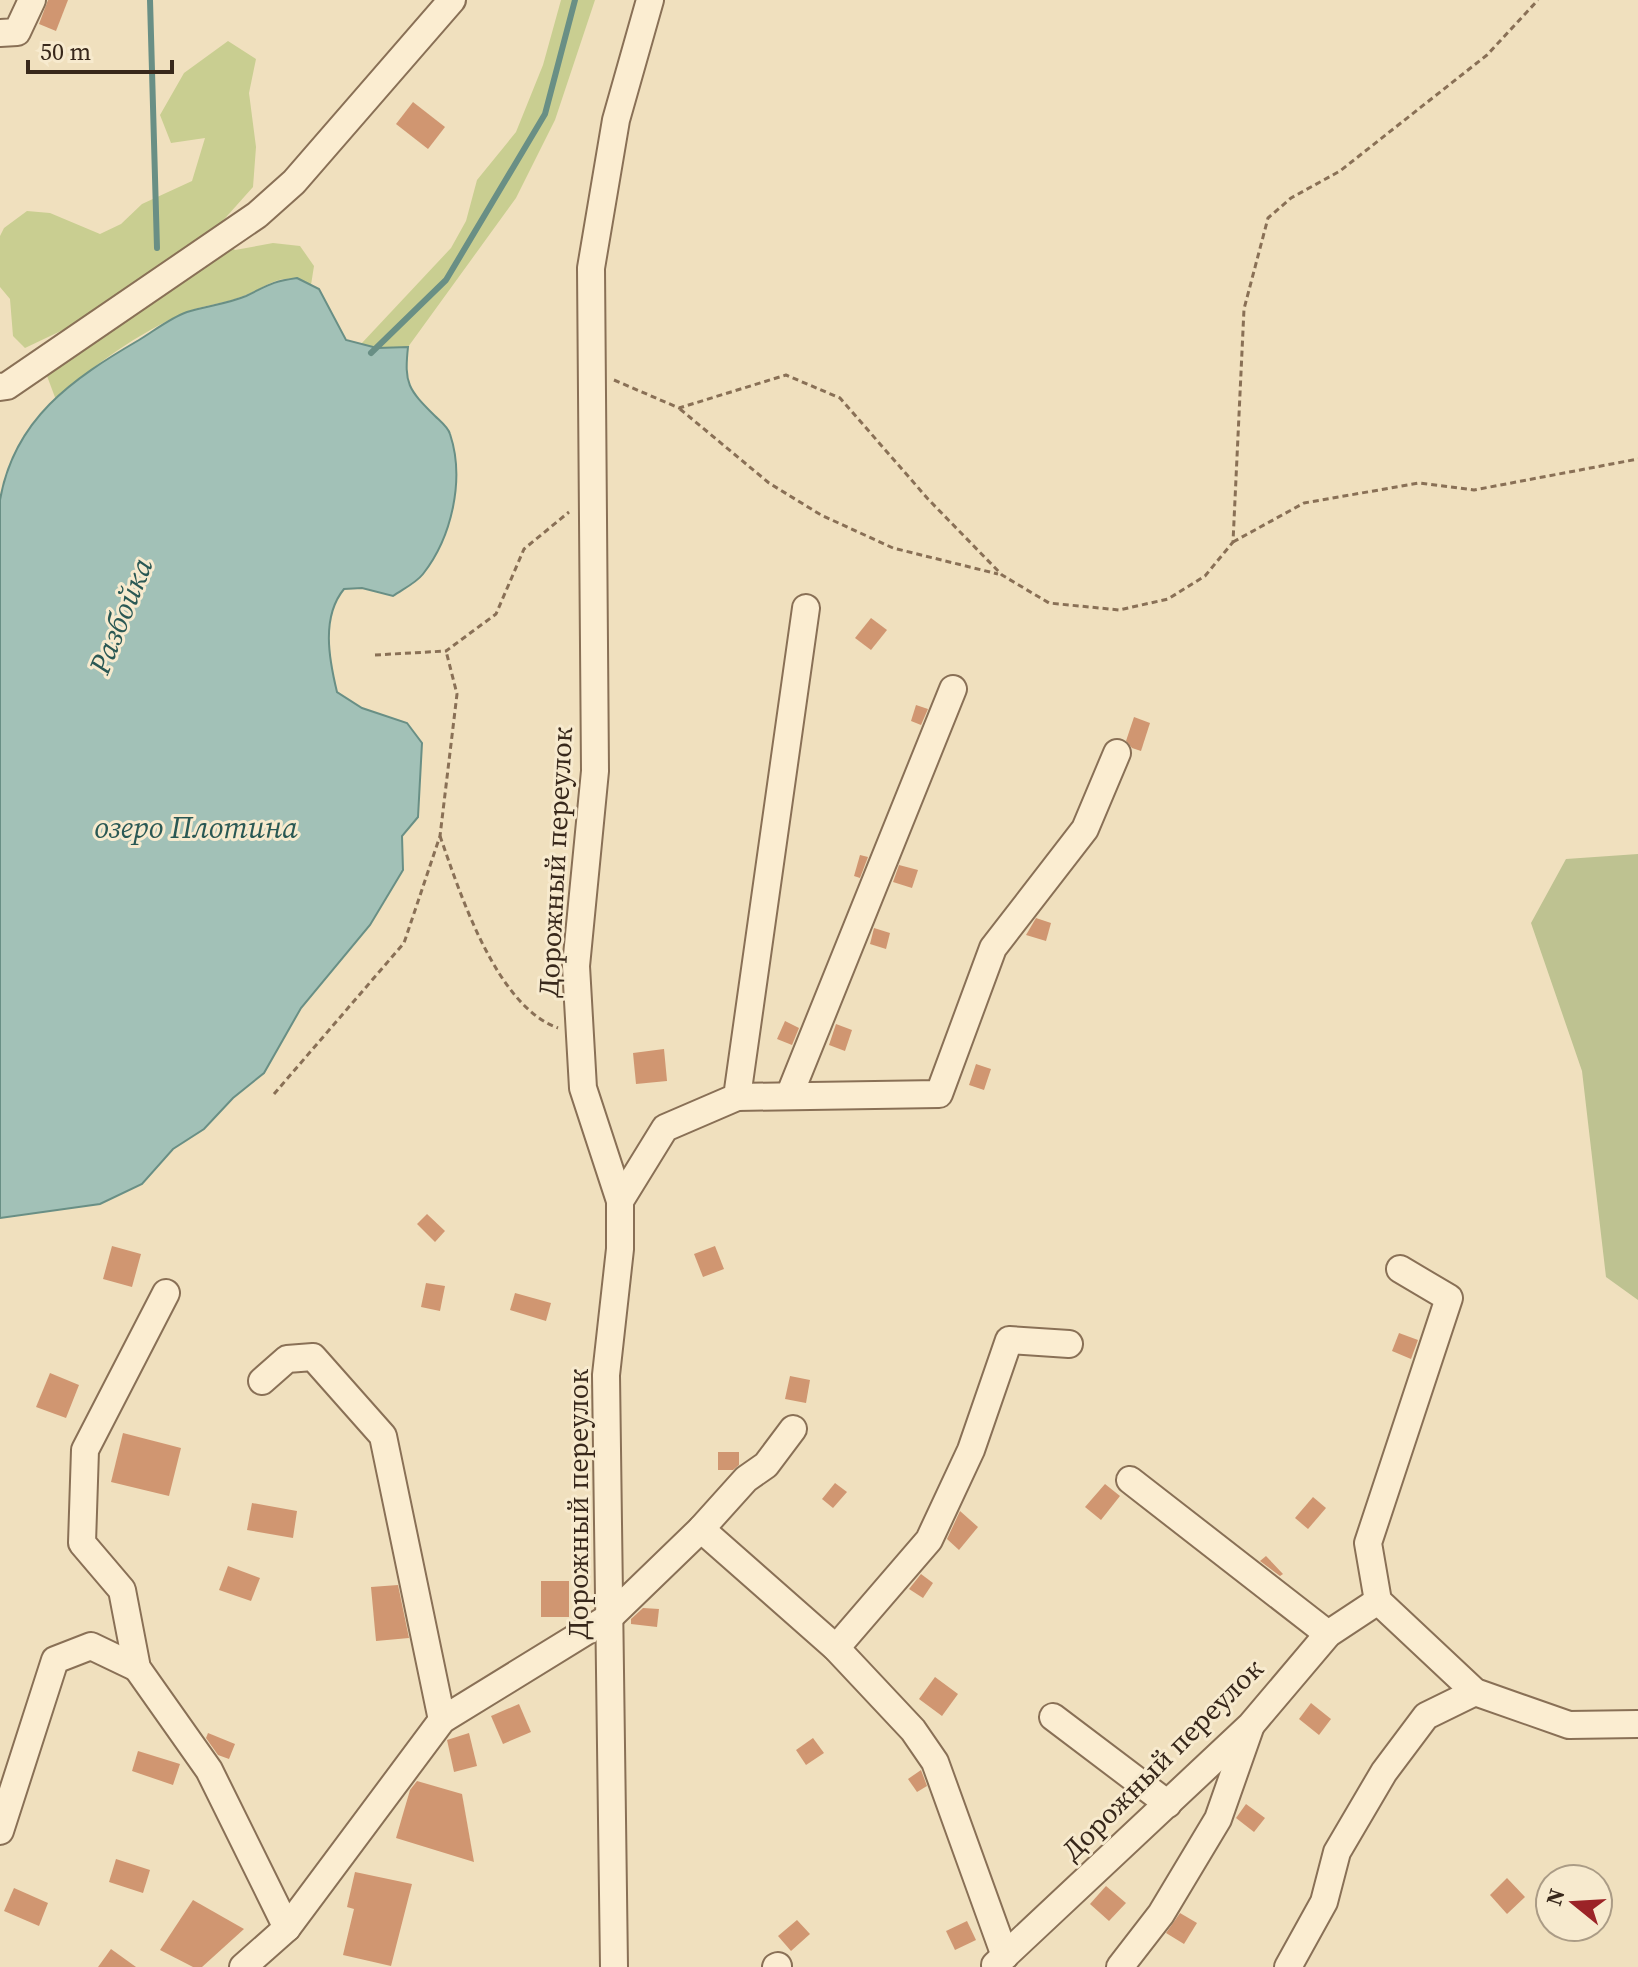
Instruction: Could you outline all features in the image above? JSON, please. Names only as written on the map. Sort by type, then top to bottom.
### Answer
[{"type":"street","points":[[0,33],[17,32],[32,0]]},
{"type":"street","points":[[0,387],[7,386],[257,215],[294,182],[452,0]]},
{"type":"street","name":"Дорожный переулок","points":[[614,1967],[606,1375],[620,1249],[620,1201],[610,1162],[583,1088],[576,966],[595,771],[591,268],[616,120],[650,0]]},
{"type":"street","points":[[737,1097],[806,608]]},
{"type":"street","points":[[789,1096],[953,689]]},
{"type":"street","points":[[620,1201],[665,1128],[737,1097],[939,1094],[993,948],[1085,829],[1117,753]]},
{"type":"street","points":[[1400,1269],[1449,1298],[1368,1543],[1378,1601],[1475,1692],[1569,1725],[1638,1724]]},
{"type":"street","points":[[166,1293],[85,1450],[82,1543],[122,1590],[137,1668],[209,1770],[287,1928]]},
{"type":"street","points":[[836,1648],[929,1540],[971,1450],[1009,1340],[1069,1344]]},
{"type":"street","points":[[262,1381],[287,1359],[313,1357],[383,1436],[442,1720]]},
{"type":"street","points":[[243,1967],[287,1928],[442,1720],[611,1616],[701,1529],[746,1479],[766,1465],[793,1429]]},
{"type":"street","points":[[1130,1480],[1328,1634]]},
{"type":"street","points":[[701,1529],[836,1648],[913,1730],[935,1762],[999,1961]]},
{"type":"street","name":"Дорожный переулок","points":[[999,1961],[1251,1725],[1328,1634],[1378,1601]]},
{"type":"street","points":[[0,1831],[55,1660],[91,1646],[137,1668]]},
{"type":"street","points":[[1288,1967],[1324,1902],[1337,1852],[1384,1772],[1426,1716],[1475,1692]]},
{"type":"street","points":[[1053,1717],[1168,1804]]},
{"type":"street","points":[[1120,1967],[1161,1914],[1218,1819],[1251,1725]]},
{"type":"path","points":[[1233,542],[1244,309],[1268,218],[1291,198],[1340,171],[1487,55],[1538,0]]},
{"type":"path","points":[[593,370],[679,408],[769,483],[821,515],[893,548],[1002,575]]},
{"type":"path","points":[[679,408],[786,375],[840,398],[928,499],[1002,575],[1049,603],[1119,610],[1168,599],[1205,576],[1233,542],[1304,503],[1419,483],[1474,490],[1638,459]]},
{"type":"path","points":[[375,655],[446,651],[496,614],[524,549],[594,491]]},
{"type":"path","points":[[274,1094],[404,943],[440,836],[457,694],[446,651]]},
{"type":"path","points":[[440,836],[471,924],[512,992],[554,1027],[580,1032]]},
{"type":"green space","points":[[561,0],[595,0],[555,120],[516,198],[408,347],[377,348],[361,344],[451,248],[466,221],[477,180],[516,132],[543,65]]},
{"type":"green space","points":[[228,41],[256,59],[249,93],[256,147],[253,187],[211,234],[235,250],[273,243],[300,246],[314,266],[311,285],[283,279],[236,299],[184,313],[116,351],[56,400],[47,376],[131,317],[111,300],[65,329],[25,348],[13,336],[10,299],[0,287],[0,236],[4,228],[27,211],[50,213],[100,234],[121,224],[142,204],[192,181],[205,138],[171,143],[160,115],[184,73]]},
{"type":"green space","points":[[1638,854],[1638,1300],[1606,1277],[1582,1071],[1531,923],[1566,859]]},
{"type":"water","name":"озеро Плотина","points":[[297,278],[319,289],[346,340],[377,348],[408,347],[410,385],[448,429],[454,451],[456,488],[453,507],[442,543],[423,574],[393,596],[362,588],[344,589],[332,612],[330,625],[331,666],[337,692],[362,708],[407,723],[422,743],[418,817],[402,836],[403,870],[370,925],[301,1008],[264,1073],[233,1098],[204,1129],[173,1149],[142,1184],[100,1204],[0,1218],[0,500],[7,471],[32,424],[69,386],[91,370],[181,315]]},
{"type":"building","points":[[48,0],[68,0],[56,31],[39,24]]},
{"type":"building","points":[[413,102],[445,127],[428,149],[396,124]]},
{"type":"building","points":[[871,618],[887,630],[871,650],[855,638]]},
{"type":"building","points":[[916,705],[928,709],[921,725],[911,721]]},
{"type":"building","points":[[1134,717],[1150,723],[1141,751],[1132,748],[1126,741]]},
{"type":"building","points":[[860,855],[868,857],[860,878],[854,876]]},
{"type":"building","points":[[899,865],[918,870],[912,888],[893,882]]},
{"type":"building","points":[[1036,918],[1051,923],[1046,941],[1026,935]]},
{"type":"building","points":[[874,928],[890,933],[886,949],[870,944]]},
{"type":"building","points":[[785,1021],[799,1028],[792,1045],[777,1039]]},
{"type":"building","points":[[836,1024],[852,1030],[845,1051],[829,1045]]},
{"type":"building","points":[[664,1049],[667,1081],[636,1084],[633,1053]]},
{"type":"building","points":[[976,1064],[991,1069],[984,1090],[969,1085]]},
{"type":"building","points":[[427,1214],[445,1231],[435,1242],[417,1224]]},
{"type":"building","points":[[112,1246],[141,1254],[132,1287],[103,1279]]},
{"type":"building","points":[[715,1246],[724,1269],[703,1277],[694,1254]]},
{"type":"building","points":[[426,1283],[445,1286],[440,1311],[421,1307]]},
{"type":"building","points":[[515,1293],[551,1303],[546,1321],[510,1310]]},
{"type":"building","points":[[1399,1333],[1418,1340],[1411,1359],[1392,1351]]},
{"type":"building","points":[[50,1373],[79,1385],[66,1418],[36,1407]]},
{"type":"building","points":[[790,1376],[810,1380],[806,1403],[785,1399]]},
{"type":"building","points":[[123,1433],[181,1448],[169,1496],[111,1482]]},
{"type":"building","points":[[718,1452],[739,1452],[739,1465],[733,1470],[718,1470]]},
{"type":"building","points":[[835,1483],[847,1492],[833,1508],[822,1499]]},
{"type":"building","points":[[1105,1484],[1120,1496],[1101,1520],[1085,1507]]},
{"type":"building","points":[[1313,1497],[1326,1508],[1308,1529],[1295,1518]]},
{"type":"building","points":[[252,1503],[297,1511],[293,1538],[247,1530]]},
{"type":"building","points":[[960,1511],[978,1527],[959,1550],[947,1539]]},
{"type":"building","points":[[1266,1556],[1283,1574],[1280,1576],[1260,1561]]},
{"type":"building","points":[[228,1566],[260,1578],[251,1601],[219,1590]]},
{"type":"building","points":[[921,1574],[933,1583],[923,1598],[909,1589]]},
{"type":"building","points":[[541,1581],[569,1581],[569,1617],[541,1617]]},
{"type":"building","points":[[398,1585],[409,1638],[376,1641],[371,1587]]},
{"type":"building","points":[[643,1608],[659,1609],[657,1627],[631,1624],[631,1619]]},
{"type":"building","points":[[935,1677],[958,1694],[942,1716],[919,1699]]},
{"type":"building","points":[[1311,1703],[1331,1719],[1319,1735],[1299,1719]]},
{"type":"building","points":[[519,1704],[531,1732],[503,1744],[491,1716]]},
{"type":"building","points":[[208,1733],[235,1744],[229,1759],[218,1755],[206,1738]]},
{"type":"building","points":[[469,1733],[477,1766],[454,1772],[447,1740]]},
{"type":"building","points":[[813,1738],[824,1753],[806,1765],[796,1750]]},
{"type":"building","points":[[138,1751],[180,1764],[173,1785],[132,1771]]},
{"type":"building","points":[[921,1770],[927,1786],[917,1792],[908,1779]]},
{"type":"building","points":[[417,1781],[462,1794],[474,1862],[396,1838],[410,1790]]},
{"type":"building","points":[[1246,1804],[1265,1818],[1254,1832],[1236,1818]]},
{"type":"building","points":[[116,1859],[150,1870],[143,1893],[109,1882]]},
{"type":"building","points":[[355,1872],[412,1884],[391,1966],[343,1955],[354,1909],[347,1907]]},
{"type":"building","points":[[1507,1878],[1525,1897],[1507,1914],[1490,1895]]},
{"type":"building","points":[[1106,1886],[1126,1903],[1109,1921],[1090,1904]]},
{"type":"building","points":[[14,1888],[48,1903],[39,1926],[4,1911]]},
{"type":"building","points":[[193,1900],[244,1929],[202,1967],[193,1967],[160,1950]]},
{"type":"building","points":[[1180,1913],[1197,1923],[1184,1944],[1166,1933]]},
{"type":"building","points":[[797,1920],[810,1934],[791,1951],[778,1936]]},
{"type":"building","points":[[967,1921],[976,1940],[955,1950],[946,1931]]},
{"type":"building","points":[[111,1949],[136,1967],[98,1967]]},
{"type":"waterway","name":"Разбойка","points":[[150,0],[157,248]]},
{"type":"waterway","points":[[371,353],[446,280],[545,114],[575,0]]}]
